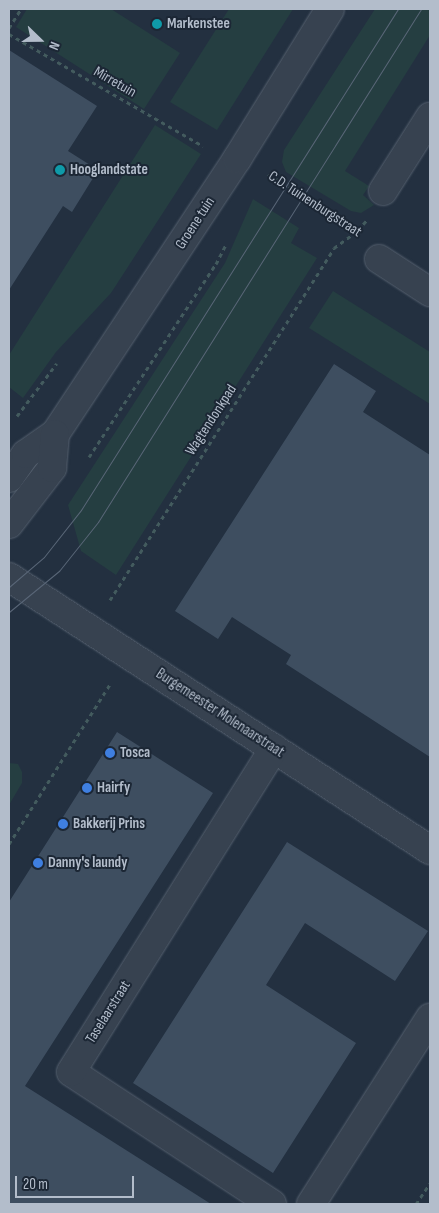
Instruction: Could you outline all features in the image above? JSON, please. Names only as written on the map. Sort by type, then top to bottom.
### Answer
[{"type":"street","name":"Groene tuin","points":[[9,478],[26,454],[55,434],[237,159],[330,9]]},
{"type":"street","points":[[383,191],[430,117]]},
{"type":"street","points":[[379,259],[430,292]]},
{"type":"street","name":"Groene tuin","points":[[9,524],[52,468],[55,434]]},
{"type":"street","name":"Burgemeester Molenaarstraat","points":[[9,577],[430,850]]},
{"type":"street","name":"Taselaarstraat","points":[[272,1204],[71,1072],[274,748]]},
{"type":"street","points":[[311,1204],[430,1018]]},
{"type":"path","points":[[9,28],[21,9]]},
{"type":"path","name":"Mirretuin","points":[[9,34],[210,151]]},
{"type":"path","name":"C.D. Tuinenburgstraat","points":[[210,151],[237,159],[263,170],[358,229],[373,243],[379,259]]},
{"type":"path","name":"Wagtendonkpad","points":[[90,630],[334,248],[358,229]]},
{"type":"path","points":[[9,844],[128,655]]},
{"type":"path","points":[[416,1204],[430,1182]]},
{"type":"green space","points":[[27,9],[111,9],[180,53],[144,109],[16,27]]},
{"type":"green space","points":[[229,9],[293,9],[217,130],[170,102]]},
{"type":"green space","points":[[375,9],[430,9],[430,35],[345,171],[369,186],[363,195],[374,205],[361,213],[351,211],[286,172],[282,162],[284,150]]},
{"type":"green space","points":[[155,125],[201,154],[111,293],[56,352],[23,398],[9,387],[9,355]]},
{"type":"green space","points":[[253,199],[299,228],[291,243],[317,258],[116,575],[81,551],[68,505],[225,263]]},
{"type":"green space","points":[[333,291],[430,352],[430,404],[309,328]]},
{"type":"green space","points":[[9,763],[18,764],[22,772],[22,783],[9,805]]},
{"type":"building","name":"Hooglandstate","points":[[9,50],[97,106],[68,151],[98,170],[72,212],[63,206],[9,290]]},
{"type":"building","points":[[334,364],[376,391],[363,412],[430,455],[430,757],[286,664],[291,655],[232,617],[218,639],[175,611]]},
{"type":"building","points":[[117,732],[213,793],[25,1086],[211,1204],[9,1204],[9,902]]},
{"type":"building","points":[[287,842],[428,931],[395,981],[305,923],[266,985],[356,1043],[273,1173],[133,1083]]},
{"type":"tram line","points":[[9,587],[44,557],[81,510],[398,9]]},
{"type":"tram line","points":[[9,612],[59,571],[98,522],[421,9]]},
{"type":"place","name":"Markenstee","points":[[157,24]]},
{"type":"place","name":"Hooglandstate","points":[[60,170]]},
{"type":"place","name":"Tosca","points":[[110,753]]},
{"type":"place","name":"Hairfy","points":[[87,788]]},
{"type":"place","name":"Bakkerij Prins","points":[[63,824]]},
{"type":"place","name":"Danny's laundy","points":[[38,863]]}]
